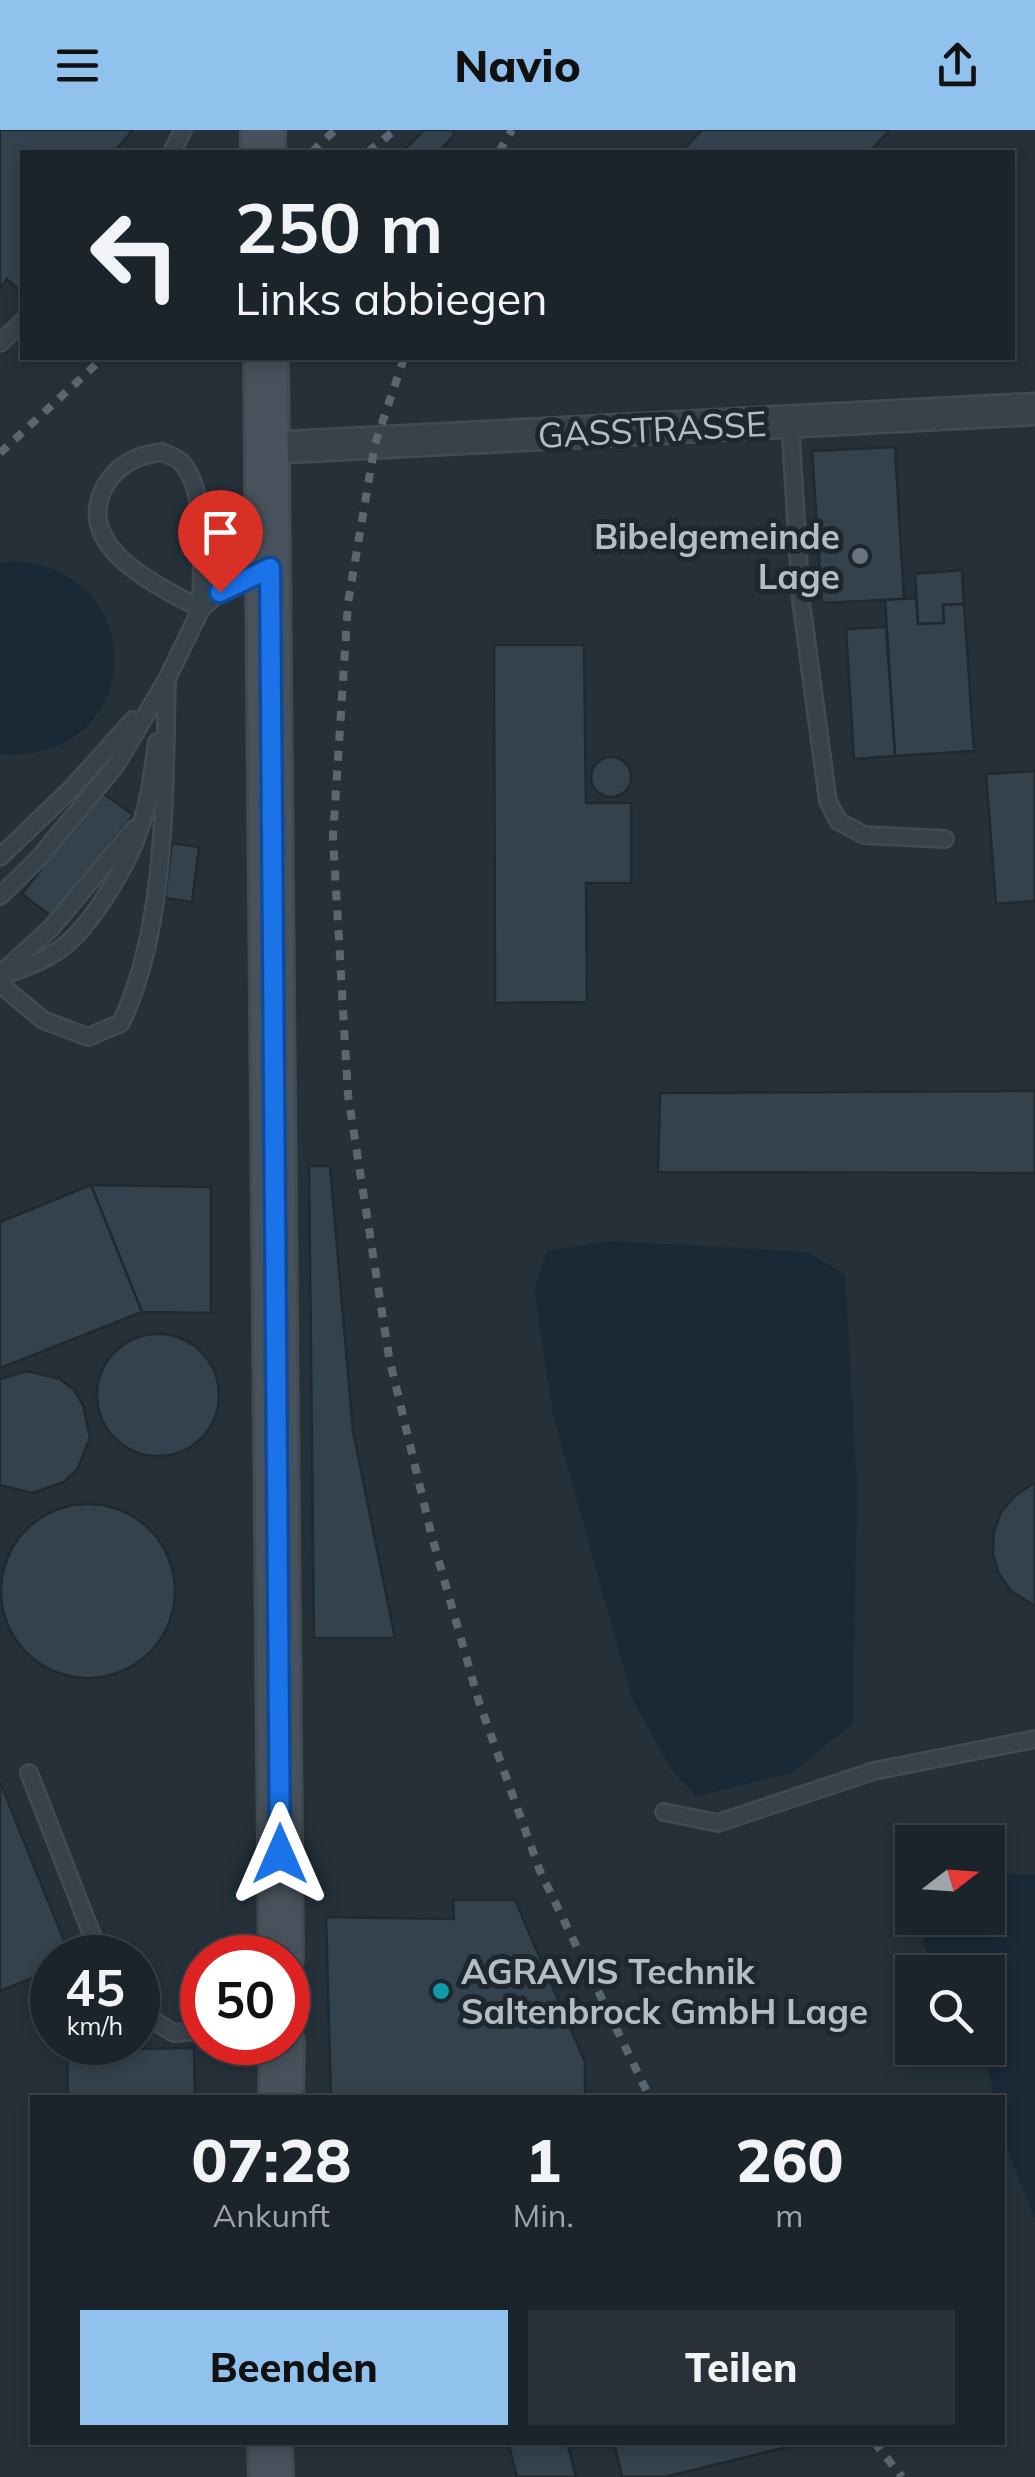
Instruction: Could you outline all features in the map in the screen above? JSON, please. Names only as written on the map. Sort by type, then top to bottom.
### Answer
[{"type":"main road","points":[[266,360],[281,1935]]},
{"type":"main road","points":[[281,2095],[282,2065]]},
{"type":"main road","points":[[270,2445],[271,2477]]},
{"type":"street","name":"GASSTRASSE","points":[[268,448],[1035,409]]},
{"type":"lane","points":[[0,343],[20,324]]},
{"type":"lane","points":[[790,422],[801,601],[828,801],[838,822],[864,835],[944,838]]},
{"type":"lane","points":[[162,452],[181,461],[193,483],[201,544],[201,609],[144,578],[117,555],[99,530],[96,505],[108,482],[123,465],[142,455],[162,452]]},
{"type":"lane","points":[[0,896],[38,858],[116,765],[167,679],[201,609],[220,592],[270,568]]},
{"type":"lane","points":[[0,975],[32,965],[60,950],[89,918],[128,858],[144,817],[167,679]]},
{"type":"lane","points":[[0,984],[43,1020],[88,1037],[122,1023],[139,985],[162,826],[167,679]]},
{"type":"lane","points":[[4,853],[114,744],[167,679]]},
{"type":"lane","points":[[0,975],[51,928],[144,817]]},
{"type":"lane","points":[[664,1812],[718,1823],[874,1771],[1035,1738]]},
{"type":"lane","points":[[29,1774],[92,1935]]},
{"type":"water","points":[[12,561],[59,572],[91,596],[109,629],[114,665],[105,700],[83,730],[48,749],[0,754],[0,563]]},
{"type":"water","points":[[610,1241],[808,1252],[845,1275],[857,1484],[853,1723],[792,1773],[696,1796],[670,1768],[632,1698],[553,1414],[534,1289],[547,1251]]},
{"type":"water","points":[[1005,1874],[1035,1875],[1035,2219],[1005,2143],[1005,2095],[994,2095],[987,2065],[1005,2065],[1005,1955],[929,1955],[923,1945],[924,1935],[1005,1935]]},
{"type":"building","points":[[0,130],[133,130],[116,150],[20,150],[20,291],[7,279],[0,288]]},
{"type":"building","points":[[424,130],[454,130],[440,150],[405,150]]},
{"type":"building","points":[[702,130],[890,130],[871,150],[683,150]]},
{"type":"building","name":"Bibelgemeinde Lage","points":[[895,447],[904,599],[822,603],[812,451]]},
{"type":"building","points":[[962,570],[964,604],[943,605],[944,623],[918,624],[915,574]]},
{"type":"building","points":[[916,598],[918,624],[944,623],[943,605],[964,604],[974,751],[895,756],[885,600]]},
{"type":"building","points":[[886,627],[895,756],[854,759],[846,629]]},
{"type":"building","points":[[494,645],[584,645],[586,803],[631,803],[631,883],[586,883],[587,1002],[495,1003]]},
{"type":"building","points":[[611,757],[625,763],[631,777],[625,791],[611,797],[597,791],[591,777],[597,763]]},
{"type":"building","points":[[1035,771],[1035,901],[996,904],[986,774]]},
{"type":"building","points":[[101,792],[133,815],[52,917],[22,894]]},
{"type":"building","points":[[172,843],[199,847],[192,902],[165,898]]},
{"type":"building","points":[[1035,1091],[1035,1173],[658,1172],[660,1093]]},
{"type":"building","points":[[309,1166],[330,1166],[353,1431],[395,1638],[314,1638]]},
{"type":"building","points":[[91,1185],[211,1187],[211,1313],[142,1312]]},
{"type":"building","points":[[91,1185],[142,1312],[0,1368],[0,1222]]},
{"type":"building","points":[[158,1334],[181,1339],[201,1352],[214,1372],[219,1395],[214,1418],[201,1438],[181,1451],[158,1456],[135,1451],[115,1438],[102,1418],[97,1395],[102,1372],[115,1352],[135,1339]]},
{"type":"building","points":[[27,1371],[60,1379],[74,1390],[83,1405],[90,1438],[77,1470],[64,1482],[32,1493],[0,1485],[0,1379]]},
{"type":"building","points":[[1032,1484],[1035,1606],[1011,1591],[999,1574],[993,1554],[994,1532],[1001,1512]]},
{"type":"building","points":[[88,1504],[121,1511],[149,1530],[168,1558],[175,1591],[168,1624],[149,1652],[121,1671],[88,1678],[55,1671],[27,1652],[8,1624],[1,1591],[8,1558],[27,1530],[55,1511]]},
{"type":"building","points":[[0,1782],[62,1935],[30,1935],[30,1979],[0,1991]]},
{"type":"building","name":"AGRAVIS Technik Saltenbrock GmbH Lage","points":[[453,1900],[515,1900],[585,2062],[585,2095],[331,2095],[326,1917],[454,1919]]},
{"type":"building","points":[[180,2048],[180,2065],[194,2065],[195,2095],[68,2095],[67,2065],[160,2065],[160,2049]]},
{"type":"building","points":[[509,2445],[568,2445],[576,2477],[517,2477]]},
{"type":"building","points":[[615,2445],[795,2445],[665,2477],[622,2477]]},
{"type":"railway","points":[[314,150],[335,130]]},
{"type":"railway","points":[[370,150],[395,130]]},
{"type":"railway","points":[[500,150],[512,130]]},
{"type":"railway","points":[[0,453],[101,360]]},
{"type":"railway","points":[[403,360],[375,444],[348,603],[333,837],[348,1095],[389,1357],[432,1537],[479,1702],[540,1871],[649,2095]]},
{"type":"railway","points":[[876,2445],[902,2477]]},
{"type":"place","name":"Bibelgemeinde Lage","points":[[860,556]]},
{"type":"place","name":"AGRAVIS Technik Saltenbrock GmbH Lage","points":[[441,1991]]},
{"type":"route","points":[[220,592],[270,568],[280,1854]]}]
